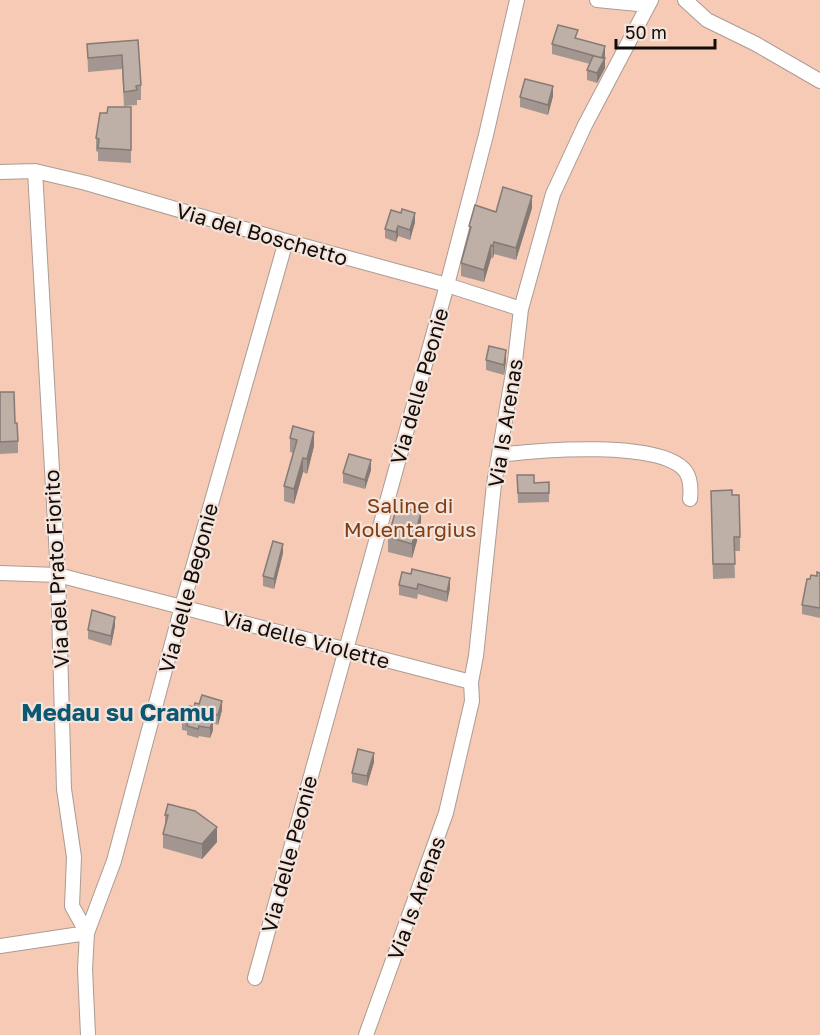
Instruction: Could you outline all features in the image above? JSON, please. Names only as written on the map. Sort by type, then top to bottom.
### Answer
[{"type":"street","name":"Via delle Peonie","points":[[255,978],[447,285],[486,135],[517,0]]},
{"type":"street","points":[[597,0],[650,2]]},
{"type":"street","points":[[685,0],[707,20],[756,44],[820,81]]},
{"type":"street","name":"Via Is Arenas","points":[[366,1035],[446,813],[472,701],[471,682],[476,656],[494,484],[515,361],[521,309],[553,194],[585,125],[650,2]]},
{"type":"street","name":"Via del Boschetto","points":[[0,172],[35,171],[86,183],[447,285],[521,309]]},
{"type":"street","name":"Via del Prato Fiorito","points":[[35,171],[58,575],[64,789],[74,857],[72,906],[87,933]]},
{"type":"street","name":"Via delle Begonie","points":[[87,933],[114,861],[182,606],[286,241]]},
{"type":"street","points":[[499,455],[537,450],[633,451],[656,455],[675,462],[687,473],[691,488],[690,499]]},
{"type":"street","name":"Via delle Violette","points":[[0,573],[58,575],[471,682]]},
{"type":"street","points":[[0,946],[87,933],[85,969],[88,1035]]},
{"type":"green space","name":"Saline di Molentargius","points":[[0,0],[820,0],[820,1035],[0,1035]]},
{"type":"building","points":[[558,25],[578,30],[575,38],[605,46],[602,58],[552,44]]},
{"type":"building","points":[[138,40],[141,85],[136,86],[137,90],[124,92],[122,55],[88,58],[87,44]]},
{"type":"building","points":[[593,56],[605,58],[597,73],[587,70]]},
{"type":"building","points":[[525,79],[553,86],[548,105],[520,97]]},
{"type":"building","points":[[108,107],[131,107],[131,150],[98,148],[99,139],[96,138],[100,113],[107,113]]},
{"type":"building","points":[[503,187],[532,196],[516,248],[494,242],[493,246],[491,245],[484,270],[461,263],[475,205],[496,212]]},
{"type":"building","points":[[402,209],[415,213],[410,230],[398,226],[396,232],[385,229],[391,210],[401,213]]},
{"type":"building","points":[[489,346],[506,350],[504,365],[486,360]]},
{"type":"building","points":[[0,392],[14,392],[18,441],[0,442]]},
{"type":"building","points":[[293,426],[314,432],[307,459],[303,458],[294,489],[284,486],[297,440],[290,438]]},
{"type":"building","points":[[349,454],[371,460],[365,480],[343,473]]},
{"type":"building","points":[[517,475],[534,475],[534,483],[549,482],[549,493],[518,493]]},
{"type":"building","points":[[732,490],[732,495],[739,495],[740,537],[734,537],[735,564],[713,564],[711,491]]},
{"type":"building","points":[[408,509],[421,513],[412,544],[388,537],[396,510],[407,513]]},
{"type":"building","points":[[273,541],[283,544],[274,579],[263,576]]},
{"type":"building","points":[[412,569],[450,578],[447,592],[418,584],[417,589],[399,585],[402,572],[411,574]]},
{"type":"building","points":[[817,572],[820,573],[820,608],[802,605],[807,579],[810,579],[811,575],[817,576]]},
{"type":"building","points":[[92,610],[115,617],[111,636],[88,630]]},
{"type":"building","points":[[202,695],[222,701],[218,715],[211,713],[210,719],[213,720],[210,728],[199,726],[198,729],[187,726],[188,722],[182,720],[184,710],[187,711],[189,706],[194,707],[195,703],[199,704]]},
{"type":"building","points":[[358,749],[374,753],[367,776],[352,773]]},
{"type":"building","points":[[168,804],[195,811],[217,827],[202,844],[163,834],[168,815],[165,815]]},
{"type":"district","name":"Medau su Cramu","points":[[118,711]]}]
